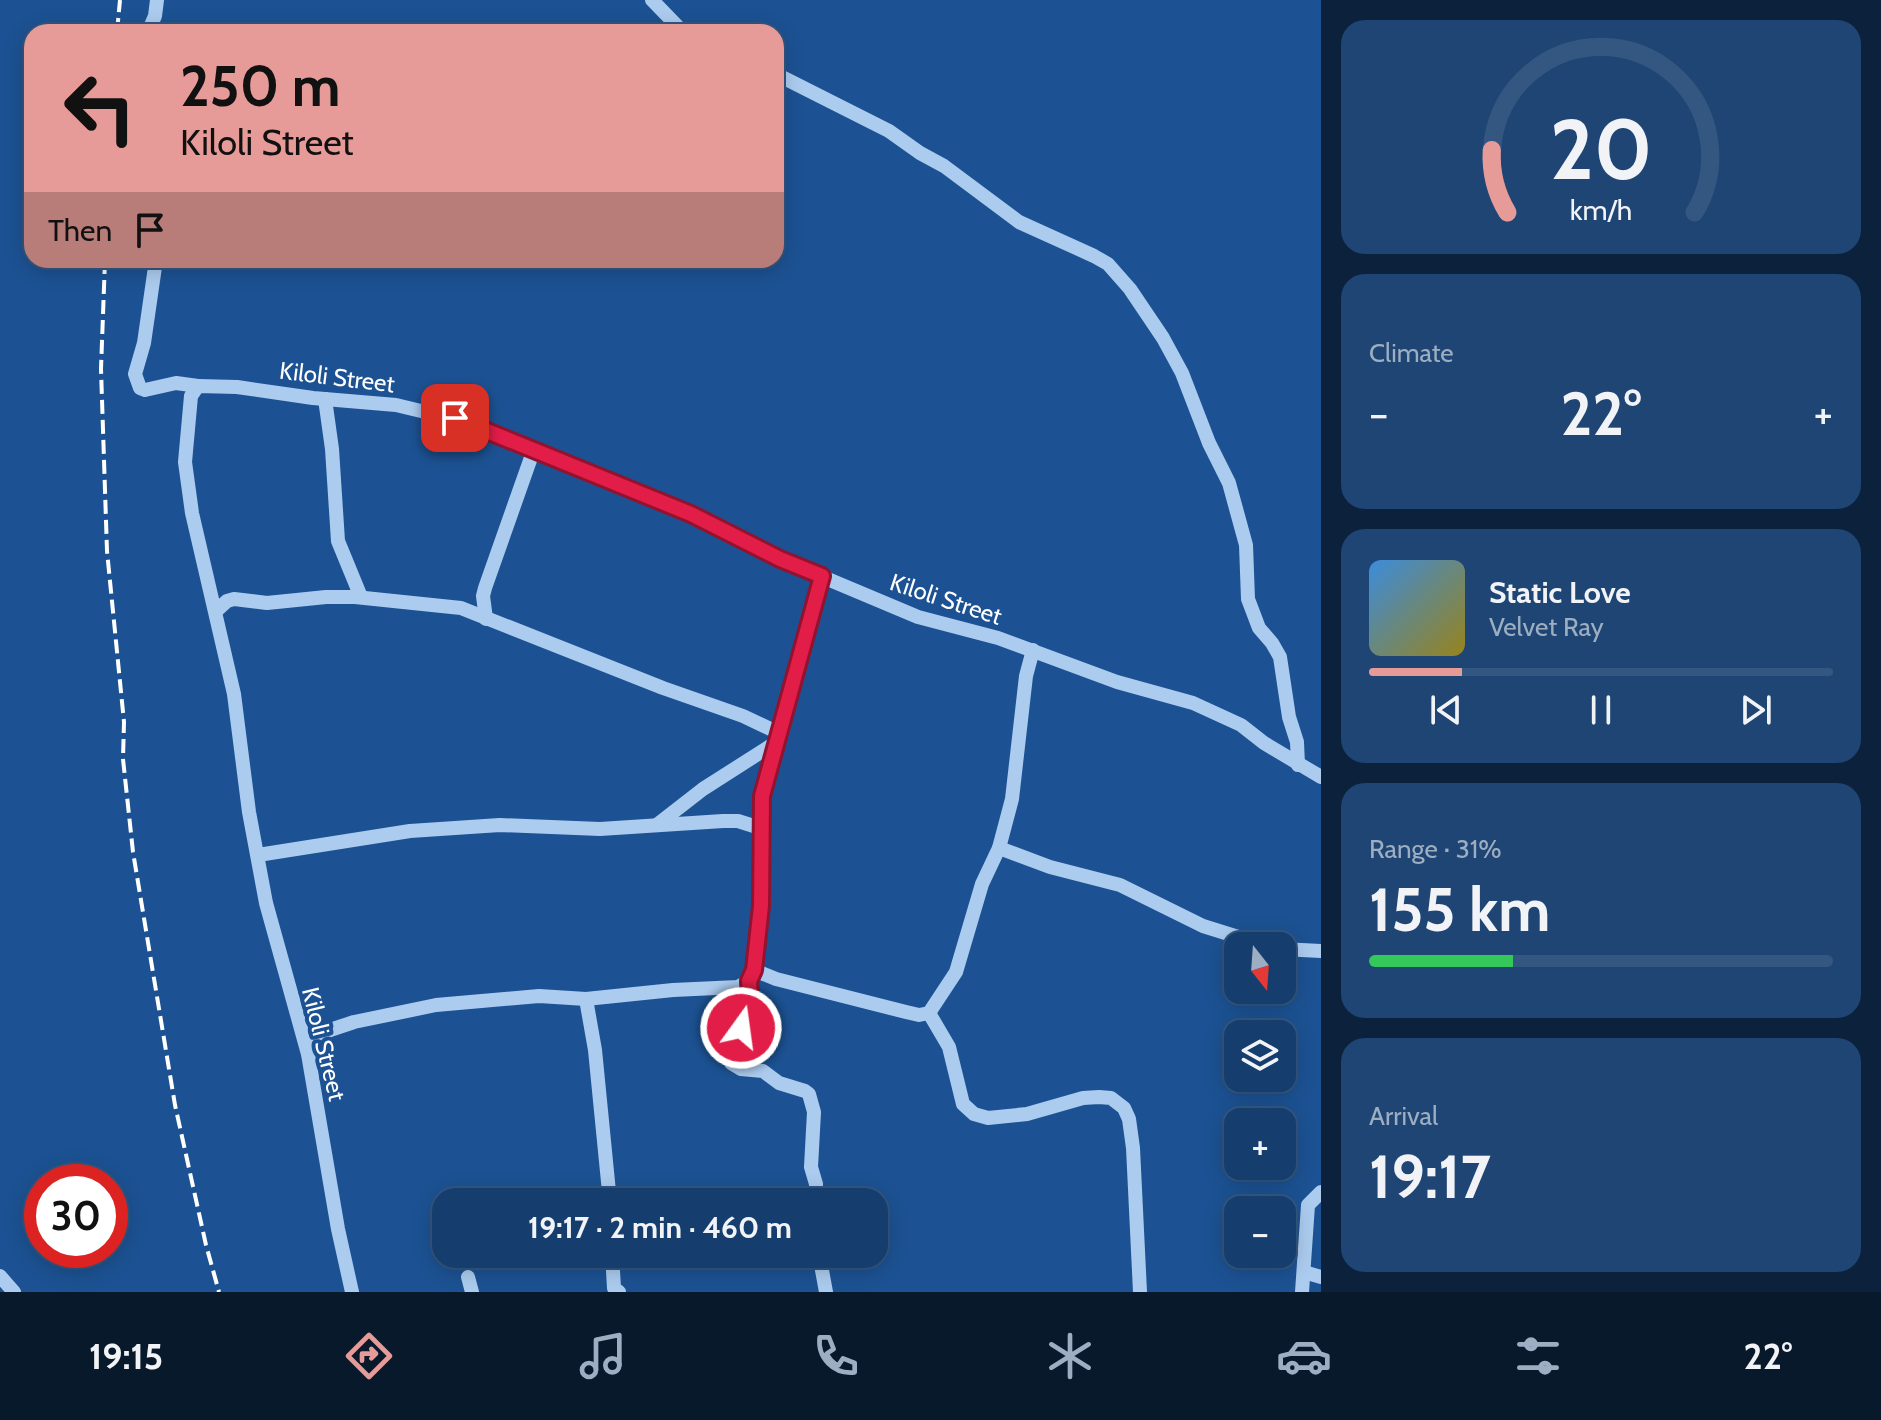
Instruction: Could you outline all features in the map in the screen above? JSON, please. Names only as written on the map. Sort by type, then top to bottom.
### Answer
[{"type":"street","points":[[152,24],[157,0]]},
{"type":"street","points":[[652,0],[675,24]]},
{"type":"street","points":[[784,78],[889,131],[944,166],[1019,222],[1108,264],[1130,289],[1182,373],[1209,443],[1229,483],[1246,545],[1248,599],[1259,628],[1280,657],[1289,717],[1297,742],[1298,765]]},
{"type":"street","points":[[155,268],[144,343],[136,367],[137,381],[145,390],[176,383],[198,386]]},
{"type":"street","name":"Kiloli Street","points":[[352,1292],[308,1054],[266,903],[249,812],[234,694],[192,513],[185,462],[191,396],[198,386],[237,387],[396,405],[471,423],[691,514],[780,559],[918,617],[1033,650],[1117,682],[1207,709],[1241,725],[1298,765],[1321,777]]},
{"type":"street","points":[[325,399],[332,449],[338,541],[361,597]]},
{"type":"street","points":[[486,619],[485,588],[534,449]]},
{"type":"street","points":[[816,1188],[811,1167],[814,1112],[809,1094],[779,1083],[763,1071],[741,1069],[731,1063],[732,1045],[741,1028],[750,996],[762,893],[762,796],[822,576]]},
{"type":"street","points":[[216,611],[234,599],[267,603],[326,597],[361,597],[461,608],[663,688],[743,716],[777,738]]},
{"type":"street","points":[[308,1054],[318,1039],[330,1030],[436,1005],[539,996],[586,999],[738,987],[752,976],[776,979],[919,1015],[929,1013],[956,972],[982,884],[999,848],[1012,799],[1026,676],[1033,650]]},
{"type":"street","points":[[658,824],[777,738]]},
{"type":"street","points":[[258,855],[410,831],[500,825],[584,829],[738,821],[760,828]]},
{"type":"street","points":[[999,848],[1050,867],[1120,885],[1203,926],[1224,933]]},
{"type":"street","points":[[1296,950],[1321,951]]},
{"type":"street","points":[[586,999],[595,1050],[609,1188]]},
{"type":"street","points":[[929,1013],[949,1047],[963,1104],[974,1114],[988,1118],[1027,1114],[1083,1098],[1099,1097],[1111,1098],[1124,1108],[1129,1119],[1133,1148],[1140,1292]]},
{"type":"street","points":[[1302,1292],[1308,1205],[1321,1192]]},
{"type":"street","points":[[614,1268],[616,1291]]},
{"type":"street","points":[[822,1268],[826,1292]]},
{"type":"street","points":[[1304,1272],[1321,1277]]},
{"type":"street","points":[[0,1276],[14,1292]]},
{"type":"railway","points":[[118,24],[120,0]]},
{"type":"railway","points":[[105,268],[101,369],[107,551],[133,852],[175,1105],[219,1292]]},
{"type":"route","points":[[455,418],[691,514],[780,559],[822,576],[762,796],[761,906],[754,970],[749,981],[750,996],[741,1028]]}]
